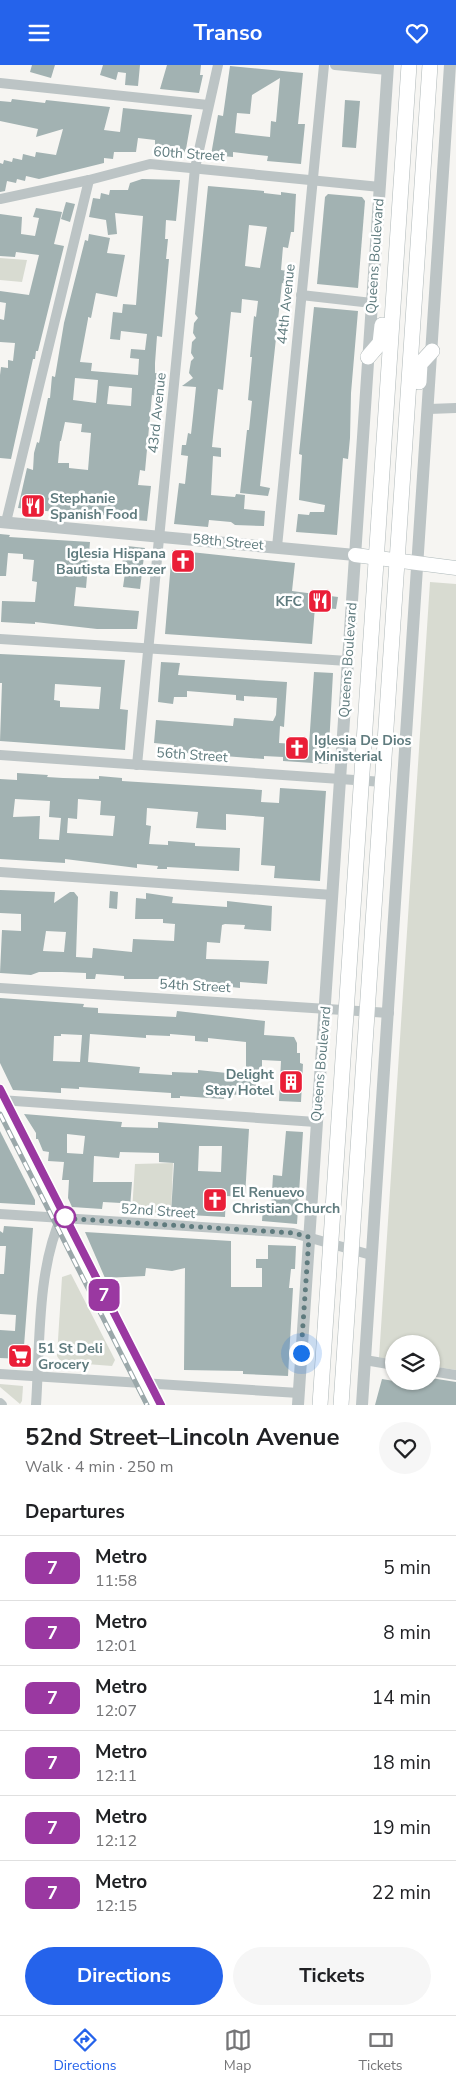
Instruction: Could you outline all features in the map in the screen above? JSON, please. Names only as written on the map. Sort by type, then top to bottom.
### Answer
[{"type":"main road","name":"Queens Boulevard","points":[[320,1405],[408,65]]},
{"type":"main road","points":[[342,1405],[430,65]]},
{"type":"main road","points":[[392,67],[407,87]]},
{"type":"main road","points":[[368,357],[380,343],[384,306],[395,268]]},
{"type":"main road","points":[[406,435],[418,399],[420,364],[432,351]]},
{"type":"main road","name":"58th Street","points":[[355,555],[456,568]]},
{"type":"main road","points":[[0,1100],[61,1218],[153,1405]]},
{"type":"street","name":"43rd Avenue","points":[[137,765],[195,168],[218,65]]},
{"type":"street","name":"44th Avenue","points":[[277,547],[324,65]]},
{"type":"street","points":[[335,65],[392,67]]},
{"type":"street","points":[[362,1405],[429,409],[450,65]]},
{"type":"street","name":"Queens Boulevard","points":[[298,1399],[316,1122],[326,1008],[368,357],[380,187],[392,67]]},
{"type":"street","points":[[0,83],[208,105]]},
{"type":"street","name":"60th Street","points":[[0,199],[89,180],[150,164],[380,187]]},
{"type":"street","points":[[3,522],[89,180]]},
{"type":"street","points":[[301,295],[372,303]]},
{"type":"street","points":[[429,409],[456,408]]},
{"type":"street","name":"58th Street","points":[[3,522],[159,535],[355,555]]},
{"type":"street","points":[[0,639],[348,661]]},
{"type":"street","name":"56th Street","points":[[0,755],[383,781]]},
{"type":"street","points":[[0,872],[333,895]]},
{"type":"street","name":"54th Street","points":[[0,988],[389,1013]]},
{"type":"street","points":[[0,1100],[316,1122]]},
{"type":"street","name":"52nd Street","points":[[0,1214],[294,1233],[371,1255]]},
{"type":"street","points":[[36,1405],[46,1264],[52,1238],[61,1218]]},
{"type":"street","points":[[365,1360],[385,1363]]},
{"type":"street","points":[[440,1372],[456,1375]]},
{"type":"street","points":[[0,1374],[141,1382],[298,1399]]},
{"type":"shaded area","points":[[0,258],[27,260],[22,282],[0,280]]},
{"type":"shaded area","points":[[430,582],[456,584],[456,1370],[440,1367],[440,1335],[385,1335],[385,1359],[379,1358]]},
{"type":"shaded area","points":[[173,1163],[171,1214],[132,1212],[135,1164]]},
{"type":"shaded area","points":[[71,1274],[115,1360],[112,1366],[61,1362],[57,1356],[62,1277]]},
{"type":"shaded area","points":[[0,1384],[23,1386],[20,1404],[0,1387]]},
{"type":"building","points":[[32,65],[55,65],[51,78],[30,72]]},
{"type":"building","points":[[103,65],[140,65],[138,86],[125,85],[126,73],[118,72],[116,80],[100,75]]},
{"type":"building","points":[[167,65],[201,65],[200,75],[203,75],[199,93],[160,89]]},
{"type":"building","points":[[230,66],[303,73],[298,124],[305,124],[301,164],[267,161],[268,156],[233,152],[233,157],[211,155],[218,115],[223,116]],"holes":[[[280,78],[276,122],[271,121],[270,137],[235,133],[237,113],[250,114],[252,95]]]},
{"type":"building","points":[[12,99],[45,103],[46,100],[110,107],[104,130],[120,132],[123,108],[192,115],[186,149],[184,153],[155,150],[155,140],[138,138],[136,152],[114,152],[113,159],[104,158],[104,163],[39,179],[26,176],[25,181],[17,179],[16,183],[7,181],[5,191],[0,192],[0,163],[3,164],[4,160],[12,162],[13,158],[22,160],[23,154],[35,157],[36,152],[56,155],[63,129],[36,137],[38,129],[0,121],[0,101],[11,102]]},
{"type":"building","points":[[345,100],[360,101],[356,148],[342,147]]},
{"type":"building","points":[[142,179],[180,180],[176,221],[166,220],[165,239],[168,239],[166,259],[169,259],[162,337],[157,336],[155,363],[155,373],[162,374],[159,396],[152,395],[145,471],[140,470],[138,485],[151,486],[147,521],[124,519],[125,517],[102,515],[102,517],[18,508],[27,468],[33,470],[34,453],[37,442],[39,443],[48,398],[50,398],[52,376],[55,377],[64,323],[85,240],[88,241],[89,234],[110,238],[107,253],[125,255],[117,297],[96,293],[91,318],[88,317],[80,362],[92,363],[91,371],[138,375],[139,359],[130,358],[131,349],[145,350],[147,334],[121,331],[120,340],[110,339],[113,312],[122,313],[123,304],[136,305],[143,216],[115,213],[117,234],[108,235],[106,220],[89,217],[93,198],[100,199],[101,193],[109,195],[110,190],[128,190],[130,183]],"holes":[[[75,378],[98,380],[96,403],[73,400]],[[109,386],[132,388],[131,406],[107,404]],[[65,422],[82,424],[81,432],[91,433],[88,470],[69,468],[69,463],[58,463]]]},
{"type":"building","points":[[208,186],[264,191],[264,193],[281,195],[281,192],[296,194],[294,232],[291,232],[288,248],[283,247],[281,270],[287,271],[286,284],[282,283],[260,486],[270,488],[268,496],[240,493],[252,401],[248,400],[252,357],[250,357],[254,316],[256,317],[258,301],[242,299],[241,313],[231,312],[223,390],[218,389],[212,447],[221,448],[221,457],[213,456],[211,495],[235,497],[236,494],[245,495],[244,509],[265,511],[264,526],[235,525],[231,522],[209,520],[208,527],[174,524],[179,483],[185,484],[188,456],[181,455],[182,445],[186,445],[188,433],[191,434],[196,387],[182,386],[193,378],[189,373],[191,361],[194,358],[191,353],[192,342],[196,338],[193,333],[194,323],[198,318],[195,314]],"holes":[[[249,225],[267,227],[260,268],[245,266]]]},
{"type":"building","points":[[328,194],[362,197],[365,201],[358,288],[317,284],[325,197]]},
{"type":"building","points":[[66,202],[75,204],[70,222],[61,219]]},
{"type":"building","points":[[36,208],[62,212],[54,244],[64,246],[38,351],[36,351],[35,359],[33,359],[11,459],[0,458],[1,367],[8,368],[8,360],[13,361],[15,343],[0,342],[0,319],[4,320],[6,303],[0,302],[0,291],[29,295],[39,255],[16,252],[15,257],[0,256],[0,214],[22,217],[21,234],[35,236],[39,218],[33,217]]},
{"type":"building","points":[[314,307],[358,311],[351,393],[350,438],[348,459],[343,458],[337,535],[296,532],[298,514],[309,515],[310,512],[324,512],[325,505],[299,500],[302,455],[299,454]]},
{"type":"building","points":[[0,534],[10,535],[9,537],[90,542],[86,588],[76,587],[74,606],[139,611],[137,629],[97,629],[35,622],[35,624],[1,622],[2,601],[35,602],[37,582],[32,581],[34,560],[23,559],[23,554],[8,553],[6,576],[0,576]]},
{"type":"building","points":[[127,546],[145,548],[140,589],[123,587],[125,573],[121,572]]},
{"type":"building","points":[[172,550],[295,563],[292,591],[338,597],[336,609],[315,607],[312,644],[165,634]]},
{"type":"building","points":[[0,654],[125,660],[120,709],[128,710],[125,750],[0,741],[2,683],[0,683]],"holes":[[[55,684],[101,687],[99,709],[60,707],[60,701],[54,700]]]},
{"type":"building","points":[[161,662],[180,663],[178,675],[287,682],[284,727],[280,726],[279,743],[309,745],[314,672],[333,673],[328,764],[283,761],[283,757],[264,756],[264,759],[173,752],[174,745],[154,743],[156,720],[233,726],[234,718],[273,721],[276,715],[277,698],[244,696],[244,701],[236,700],[236,695],[187,691],[187,697],[174,697],[173,704],[158,702]]},
{"type":"building","points":[[17,773],[63,778],[99,779],[99,776],[122,778],[122,781],[262,790],[261,802],[279,803],[280,788],[326,791],[320,881],[274,878],[275,866],[261,865],[264,817],[226,814],[226,830],[196,828],[198,812],[147,808],[146,825],[151,826],[149,844],[168,845],[168,841],[195,843],[195,846],[240,848],[239,871],[167,867],[167,869],[157,869],[158,866],[137,864],[137,868],[65,859],[65,863],[0,859],[0,779],[17,780]],"holes":[[[15,799],[50,801],[49,817],[61,818],[59,840],[39,839],[40,816],[13,817]],[[78,799],[101,801],[100,815],[115,816],[113,836],[67,833],[68,818],[77,819]]]},
{"type":"building","points":[[0,890],[55,892],[54,903],[70,892],[74,892],[78,897],[76,957],[92,958],[93,948],[132,952],[133,939],[174,941],[175,924],[163,923],[163,919],[135,919],[136,898],[146,899],[146,893],[173,897],[172,903],[227,907],[227,901],[272,906],[271,931],[244,929],[245,925],[225,924],[222,925],[220,943],[207,942],[206,959],[269,961],[267,984],[240,982],[240,988],[231,987],[231,984],[213,983],[213,987],[204,986],[204,981],[178,979],[124,979],[124,976],[96,974],[95,979],[86,979],[86,973],[39,972],[31,975],[0,973],[2,930],[21,931],[21,914],[0,913]],"holes":[[[46,931],[66,932],[64,952],[43,951]]]},
{"type":"building","points":[[110,891],[118,892],[117,909],[109,908]]},
{"type":"building","points":[[0,998],[84,1004],[83,1007],[98,1008],[98,1013],[176,1017],[177,1011],[265,1021],[264,1035],[294,1037],[297,1043],[297,1053],[300,1053],[300,1063],[303,1064],[301,1102],[279,1101],[281,1061],[262,1060],[262,1070],[259,1070],[256,1096],[224,1094],[224,1099],[180,1096],[180,1098],[171,1098],[171,1093],[79,1087],[79,1089],[61,1088],[61,1093],[13,1090],[0,1063]],"holes":[[[61,1034],[82,1035],[80,1062],[53,1061],[54,1036],[61,1036]],[[90,1034],[146,1038],[146,1035],[170,1036],[170,1034],[195,1036],[195,1041],[208,1042],[208,1038],[246,1042],[246,1075],[198,1070],[198,1073],[172,1072],[172,1075],[139,1073],[140,1067],[88,1062]]]},
{"type":"building","points":[[24,1114],[122,1122],[121,1127],[158,1128],[158,1122],[249,1129],[245,1197],[226,1196],[225,1217],[171,1214],[174,1163],[159,1162],[159,1153],[120,1152],[119,1158],[94,1156],[93,1182],[132,1182],[130,1207],[121,1206],[121,1203],[103,1202],[102,1209],[72,1207],[68,1198],[69,1180],[62,1180],[64,1162],[48,1161],[49,1152],[43,1151],[38,1139],[36,1139],[36,1133]],"holes":[[[67,1134],[85,1136],[83,1154],[67,1153]],[[199,1146],[222,1146],[221,1172],[198,1171]]]},
{"type":"building","points":[[0,1131],[35,1200],[35,1205],[0,1203]]},
{"type":"building","points":[[286,1131],[303,1132],[297,1224],[262,1221],[263,1208],[271,1209],[273,1175],[282,1176]]},
{"type":"building","points":[[4,1226],[33,1228],[23,1359],[0,1358],[0,1330],[15,1331],[16,1315],[0,1314],[0,1274],[4,1274],[6,1246],[0,1246],[0,1231],[3,1233]]},
{"type":"building","points":[[85,1232],[231,1241],[231,1287],[262,1287],[262,1268],[256,1268],[256,1259],[268,1259],[268,1245],[296,1246],[295,1269],[291,1269],[289,1288],[293,1288],[288,1376],[243,1374],[243,1371],[184,1370],[185,1268],[172,1271],[146,1268],[145,1276],[105,1278]]},
{"type":"building","points":[[382,1379],[385,1380],[385,1390],[440,1390],[440,1379],[456,1382],[456,1405],[375,1405]]},
{"type":"railway","points":[[0,1089],[161,1405]]},
{"type":"railway","points":[[0,1114],[147,1405]]},
{"type":"metro line","name":"7","points":[[0,1089],[161,1405]]},
{"type":"place","name":"Stephanie Spanish Food","points":[[33,506]]},
{"type":"place","name":"Iglesia Hispana Bautista Ebnezer","points":[[183,561]]},
{"type":"place","name":"KFC","points":[[320,601]]},
{"type":"place","name":"Iglesia De Dios Ministerial","points":[[297,748]]},
{"type":"place","name":"Delight Stay Hotel","points":[[291,1082]]},
{"type":"place","name":"El Renuevo Christian Church","points":[[215,1200]]},
{"type":"place","name":"51 St Deli Grocery","points":[[20,1356]]},
{"type":"route","points":[[65,1217],[61,1218],[294,1233],[309,1237],[301,1353]]}]
